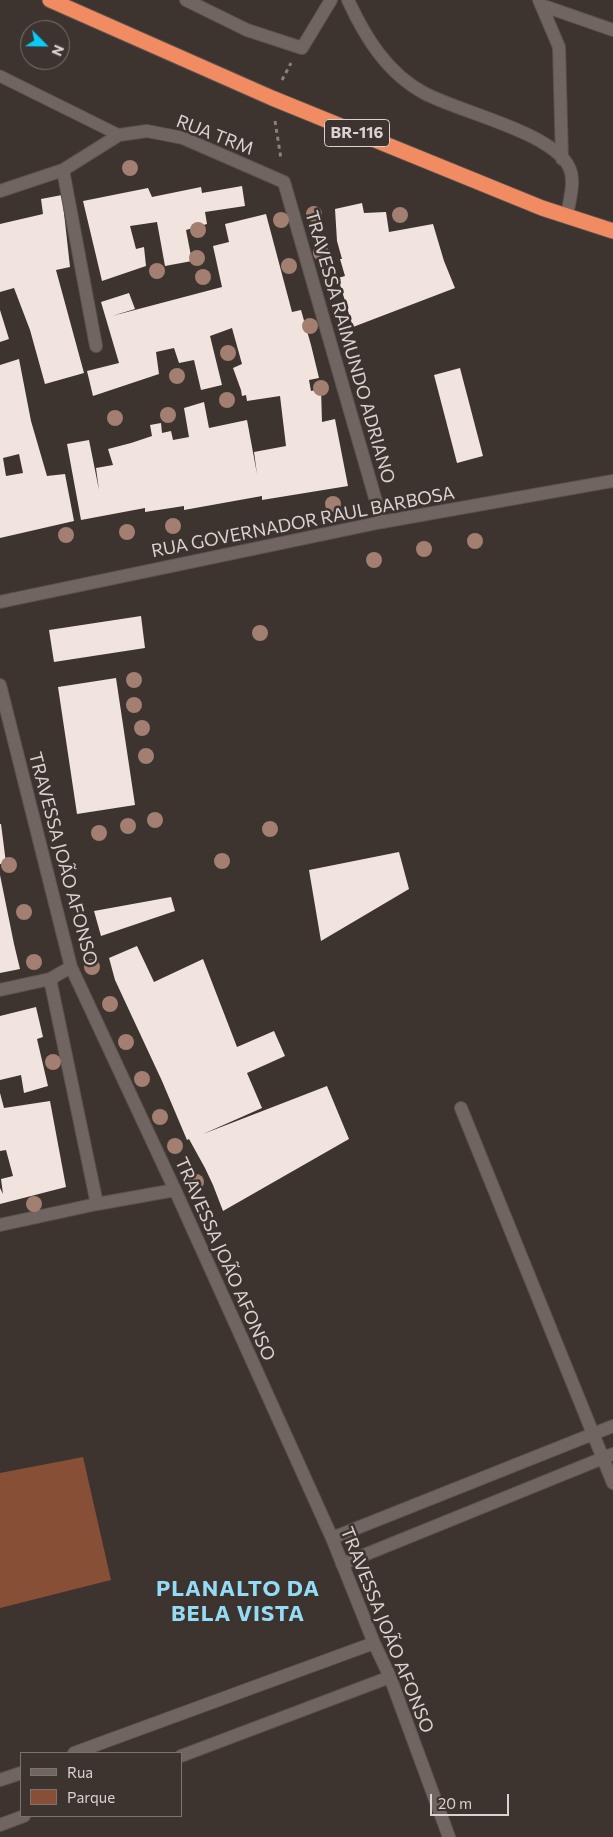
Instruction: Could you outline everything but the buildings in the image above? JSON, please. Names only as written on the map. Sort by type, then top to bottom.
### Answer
[{"type":"highway","name":"BR-116","points":[[50,0],[272,98],[542,208],[613,231]]},
{"type":"street","points":[[186,0],[247,30],[302,48],[331,0]]},
{"type":"street","points":[[348,0],[374,46],[394,72],[424,93],[526,134],[553,148],[569,167],[572,186],[567,216]]},
{"type":"street","points":[[540,2],[559,47],[562,158]]},
{"type":"street","points":[[540,2],[613,30]]},
{"type":"street","name":"RUA TRM","points":[[0,191],[63,170],[120,135],[147,131],[183,138],[284,182]]},
{"type":"street","points":[[63,170],[96,346]]},
{"type":"street","name":"TRAVESSA RAIMUNDO ADRIANO","points":[[284,182],[382,522]]},
{"type":"street","name":"RUA GOVERNADOR RAUL BARBOSA","points":[[0,602],[382,522],[613,480]]},
{"type":"street","name":"TRAVESSA JOÃO AFONSO","points":[[0,685],[71,968],[175,1190],[332,1538],[374,1643],[390,1677],[449,1837]]},
{"type":"street","points":[[0,990],[50,979],[71,968]]},
{"type":"street","points":[[50,979],[97,1204]]},
{"type":"street","points":[[461,1108],[594,1434],[608,1456],[613,1483]]},
{"type":"street","points":[[0,1225],[97,1204],[175,1190]]},
{"type":"street","points":[[332,1538],[613,1426]]},
{"type":"street","points":[[342,1564],[608,1456]]},
{"type":"street","points":[[77,1752],[374,1643]]},
{"type":"street","points":[[182,1756],[390,1677]]},
{"type":"street","points":[[0,1780],[20,1773]]},
{"type":"street","points":[[0,1825],[21,1817]]},
{"type":"lane","points":[[0,76],[120,135]]},
{"type":"path","points":[[272,98],[289,66],[302,48]]},
{"type":"path","name":"RUA TRM","points":[[272,98],[284,182]]},
{"type":"green space","points":[[83,1457],[111,1580],[0,1608],[0,1473]]},
{"type":"district","name":"PLANALTO DA BELA VISTA","points":[[238,1602]]}]
